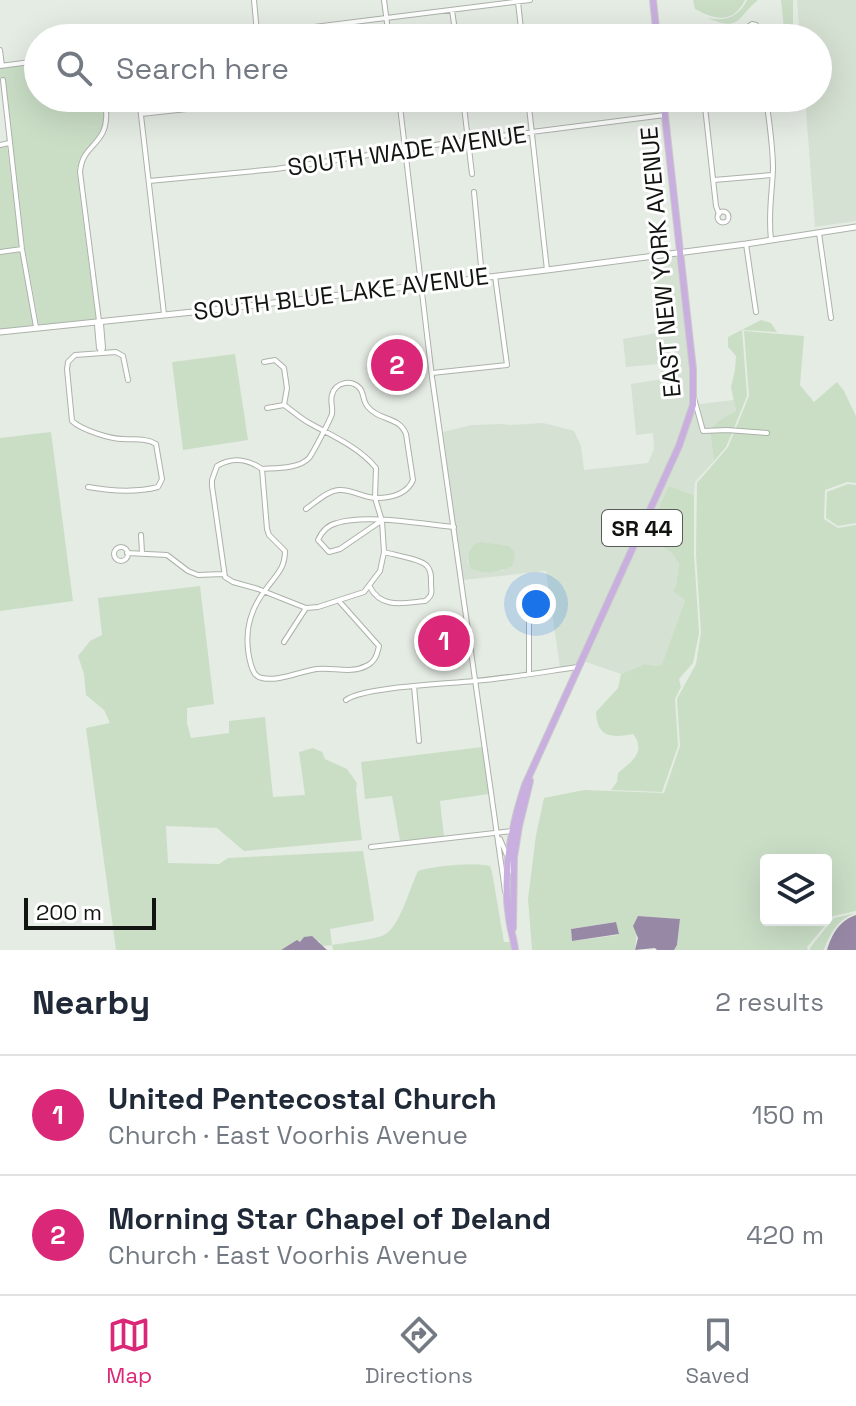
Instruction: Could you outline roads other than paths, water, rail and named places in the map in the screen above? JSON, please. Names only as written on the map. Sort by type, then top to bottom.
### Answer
[{"type":"main road","points":[[653,0],[656,24]]},
{"type":"main road","name":"EAST NEW YORK AVENUE","points":[[515,950],[508,909],[508,858],[520,799],[682,438],[694,398],[665,112]]},
{"type":"main road","name":"SOUTH BLUE LAKE AVENUE","points":[[0,332],[482,278],[856,227]]},
{"type":"main road","name":"EAST NEW YORK AVENUE","points":[[513,933],[513,877],[519,826],[531,773]]},
{"type":"main road","points":[[512,831],[519,826]]},
{"type":"street","points":[[254,0],[256,24]]},
{"type":"street","points":[[384,0],[387,24]]},
{"type":"street","points":[[338,24],[530,0]]},
{"type":"street","points":[[518,2],[520,24]]},
{"type":"street","points":[[452,10],[454,24]]},
{"type":"street","points":[[0,50],[1,66],[24,63]]},
{"type":"street","points":[[3,80],[22,249],[36,327]]},
{"type":"street","points":[[101,352],[103,348],[80,172],[84,155],[101,136],[107,112]]},
{"type":"street","points":[[160,112],[141,114],[164,314]]},
{"type":"street","points":[[401,112],[432,373],[508,909]]},
{"type":"street","points":[[465,112],[472,174]]},
{"type":"street","points":[[530,112],[547,270]]},
{"type":"street","points":[[706,112],[719,214]]},
{"type":"street","points":[[768,112],[772,153],[771,240]]},
{"type":"street","name":"SOUTH WADE AVENUE","points":[[149,181],[276,169],[665,115]]},
{"type":"street","points":[[0,145],[9,143]]},
{"type":"street","points":[[714,180],[772,175]]},
{"type":"street","points":[[474,192],[482,278]]},
{"type":"street","points":[[819,233],[831,318]]},
{"type":"street","points":[[746,244],[756,312]]},
{"type":"street","points":[[0,252],[22,249]]},
{"type":"street","points":[[432,373],[507,365],[495,276]]},
{"type":"street","points":[[88,487],[124,491],[149,489],[158,487],[162,479],[156,444],[149,440],[119,439],[78,426],[72,421],[67,369],[68,362],[75,355],[116,352],[123,356],[128,380]]},
{"type":"street","points":[[264,362],[275,360],[284,368],[287,388],[284,405]]},
{"type":"street","points":[[267,408],[284,405],[309,423],[324,430],[370,459],[376,468],[375,498],[382,521],[384,552],[380,571],[364,592],[306,608],[233,582],[223,574],[213,501],[212,480],[217,466],[246,460],[262,469],[299,465],[309,459],[324,430],[332,415],[333,392],[336,386],[347,382],[362,391],[369,408],[404,428],[413,480],[403,493],[375,498],[338,490],[306,509]]},
{"type":"street","points":[[694,398],[703,431],[767,433]]},
{"type":"street","points":[[262,469],[267,529],[285,551],[284,563],[250,615],[251,667],[256,675],[264,679],[320,668],[360,669],[370,665],[377,657],[379,646],[339,601]]},
{"type":"street","points":[[382,521],[340,549],[329,552],[318,540],[333,523],[362,519],[454,527]]},
{"type":"street","points":[[141,535],[142,553]]},
{"type":"street","points":[[370,587],[380,601],[387,603],[425,601],[432,594],[427,566],[384,552]]},
{"type":"street","points":[[127,553],[167,555],[198,575],[223,574]]},
{"type":"street","points":[[284,642],[306,608]]},
{"type":"street","points":[[529,614],[529,674]]},
{"type":"street","points":[[346,700],[352,696],[414,686],[578,667]]},
{"type":"street","points":[[414,686],[419,741]]},
{"type":"street","points":[[371,847],[512,831]]},
{"type":"street","points":[[497,833],[513,877]]},
{"type":"place","name":"Morning Star Chapel of Deland","points":[[397,365]]},
{"type":"place","name":"United Pentecostal Church","points":[[444,641]]}]
